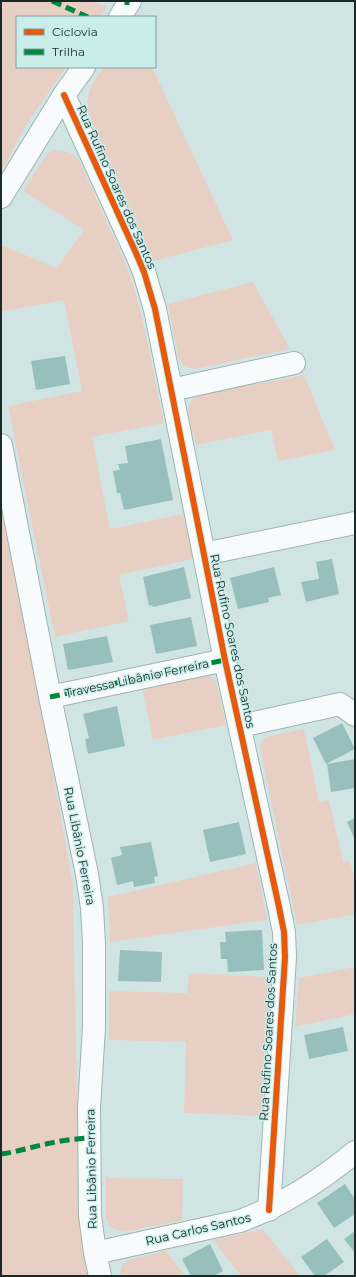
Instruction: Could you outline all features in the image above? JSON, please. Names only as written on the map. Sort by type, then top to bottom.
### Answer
[{"type":"street","points":[[121,16],[130,1]]},
{"type":"street","points":[[1,197],[64,95],[83,68]]},
{"type":"street","name":"Rua Rufino Soares dos Santos","points":[[64,95],[144,272],[155,309],[225,660],[284,932],[284,980],[270,1210]]},
{"type":"street","points":[[171,390],[294,363]]},
{"type":"street","name":"Rua Libânio Ferreira","points":[[1,445],[50,697],[87,874],[92,908],[94,943],[94,1021],[89,1107],[90,1215],[95,1253],[100,1276]]},
{"type":"street","points":[[204,554],[355,522]]},
{"type":"street","name":"Travessa Libânio Ferreira","points":[[50,697],[225,660]]},
{"type":"street","points":[[240,726],[350,706]]},
{"type":"street","name":"Rua Carlos Santos","points":[[95,1253],[240,1221],[270,1210],[310,1186],[355,1152]]},
{"type":"shaded area","points":[[1,1],[90,1],[107,7],[101,16],[16,16],[16,68],[65,68],[26,125],[1,172]]},
{"type":"shaded area","points":[[103,68],[152,68],[233,240],[154,261],[89,115],[89,94],[96,78]]},
{"type":"shaded area","points":[[55,150],[69,152],[79,160],[128,269],[144,326],[164,423],[92,437],[110,529],[183,514],[193,559],[119,575],[129,621],[55,637],[8,406],[82,391],[64,300],[1,312],[1,245],[57,268],[84,230],[23,191],[44,158],[48,153]]},
{"type":"shaded area","points":[[253,282],[290,349],[196,369],[184,365],[179,359],[168,304]]},
{"type":"shaded area","points":[[304,375],[335,450],[278,461],[271,430],[196,445],[188,409],[194,398],[201,395]]},
{"type":"shaded area","points":[[1,494],[13,550],[73,885],[79,1214],[94,1276],[1,1276]]},
{"type":"shaded area","points":[[205,676],[212,677],[216,682],[226,725],[153,740],[142,688]]},
{"type":"shaded area","points":[[304,729],[319,802],[329,800],[343,862],[350,861],[355,881],[355,914],[297,925],[260,748],[262,740],[265,737]]},
{"type":"shaded area","points":[[256,863],[267,920],[110,942],[108,897]]},
{"type":"shaded area","points":[[355,967],[355,1014],[295,1027],[299,978]]},
{"type":"shaded area","points":[[189,973],[271,977],[262,1116],[184,1113],[186,1042],[109,1040],[109,991],[187,993]]},
{"type":"shaded area","points":[[106,1178],[183,1179],[182,1220],[125,1232],[112,1228],[106,1218]]},
{"type":"shaded area","points":[[263,1229],[300,1276],[241,1276],[213,1240]]},
{"type":"shaded area","points":[[166,1251],[185,1276],[121,1276],[122,1267],[128,1260]]},
{"type":"building","points":[[65,356],[70,384],[36,390],[31,361]]},
{"type":"building","points":[[161,439],[173,500],[124,510],[120,493],[117,493],[113,471],[120,470],[118,464],[128,463],[125,446]]},
{"type":"building","points":[[332,559],[339,594],[306,602],[301,582],[319,579],[316,562]]},
{"type":"building","points":[[184,567],[191,598],[153,607],[152,605],[149,606],[143,577]]},
{"type":"building","points":[[274,567],[281,595],[268,598],[269,602],[238,609],[230,578]]},
{"type":"building","points":[[191,617],[197,646],[156,654],[150,625]]},
{"type":"building","points":[[107,636],[113,662],[68,670],[63,644]]},
{"type":"building","points":[[117,706],[125,746],[88,754],[85,739],[89,738],[83,714]]},
{"type":"building","points":[[342,723],[355,749],[326,764],[313,738]]},
{"type":"building","points":[[355,759],[355,788],[331,792],[327,764]]},
{"type":"building","points":[[355,818],[355,840],[347,822]]},
{"type":"building","points":[[239,822],[246,854],[210,862],[203,830]]},
{"type":"building","points":[[151,842],[158,876],[154,877],[155,883],[134,887],[133,881],[117,885],[111,858],[122,855],[120,847]]},
{"type":"building","points":[[262,930],[264,970],[228,972],[227,959],[221,959],[220,942],[226,942],[225,932]]},
{"type":"building","points":[[120,950],[162,952],[161,982],[118,981]]},
{"type":"building","points":[[343,1027],[348,1051],[309,1059],[304,1035]]},
{"type":"building","points":[[345,1184],[355,1199],[355,1214],[334,1228],[317,1203]]},
{"type":"building","points":[[355,1231],[355,1253],[344,1239]]},
{"type":"building","points":[[327,1239],[344,1262],[324,1276],[315,1276],[301,1257]]},
{"type":"building","points":[[210,1244],[223,1271],[214,1276],[191,1276],[182,1259]]},
{"type":"marked path","points":[[52,1],[86,16]]},
{"type":"marked path","points":[[50,697],[225,660]]},
{"type":"marked path","points":[[1,1154],[60,1141],[89,1138]]},
{"type":"cycle path","points":[[64,95],[136,253],[144,272],[155,309],[225,660],[284,932],[285,957],[269,1210]]}]
